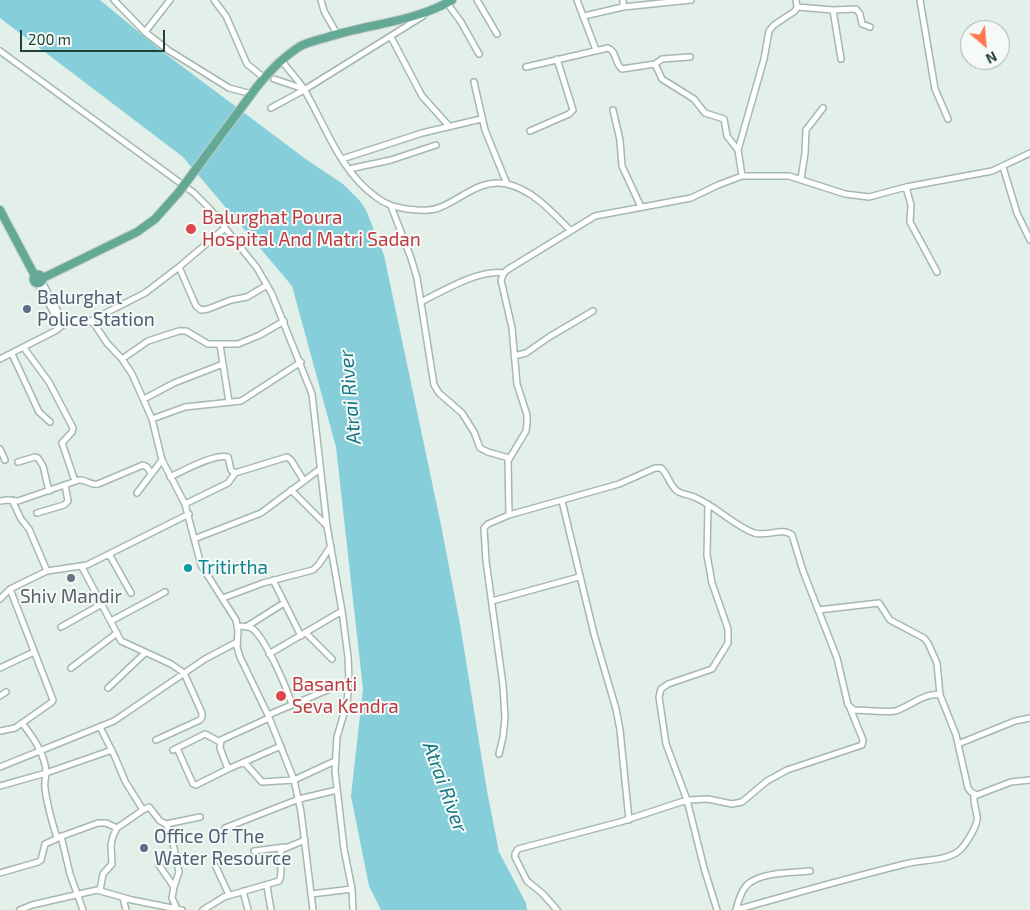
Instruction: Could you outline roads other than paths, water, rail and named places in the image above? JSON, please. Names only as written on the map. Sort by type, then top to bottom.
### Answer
[{"type":"main road","points":[[0,210],[39,280],[137,232],[155,220],[179,192],[263,78],[298,47],[337,34],[430,11],[445,2]]},
{"type":"street","points":[[114,0],[145,32],[168,50],[229,88],[251,95]]},
{"type":"street","points":[[145,32],[170,0]]},
{"type":"street","points":[[214,0],[226,16],[247,64],[263,78]]},
{"type":"street","points":[[321,0],[324,11],[337,34]]},
{"type":"street","points":[[477,0],[497,34]]},
{"type":"street","points":[[577,0],[596,50]]},
{"type":"street","points":[[623,0],[623,7]]},
{"type":"street","points":[[584,16],[623,7],[691,0]]},
{"type":"street","points":[[742,176],[738,150],[764,59],[770,27],[795,11],[797,7],[796,0]]},
{"type":"street","points":[[920,0],[936,89],[948,119]]},
{"type":"street","points":[[445,2],[461,22],[479,54]]},
{"type":"street","points":[[797,7],[833,10],[856,9],[864,25],[870,27]]},
{"type":"street","points":[[833,10],[841,59]]},
{"type":"street","points":[[271,108],[391,37],[430,11]]},
{"type":"street","points":[[391,37],[422,96],[449,126]]},
{"type":"street","points":[[526,67],[610,48],[614,52],[618,66],[622,69],[655,64],[662,59],[690,57]]},
{"type":"street","points":[[0,51],[194,193],[210,209],[258,268],[284,321],[301,362],[314,404],[320,469],[348,657],[347,703],[337,737],[335,761],[344,849],[352,889],[353,910]]},
{"type":"street","points":[[530,131],[569,114],[573,110],[557,59]]},
{"type":"street","points":[[282,61],[304,90],[342,159],[366,189],[375,197],[391,206],[421,211],[435,209],[476,188],[491,184],[507,184],[532,195],[570,230]]},
{"type":"street","points":[[655,64],[662,79],[694,99],[706,113],[724,119],[727,136],[738,150]]},
{"type":"street","points":[[274,79],[304,90]]},
{"type":"street","points":[[474,82],[481,119],[496,161],[507,184]]},
{"type":"street","points":[[801,179],[806,130],[823,108]]},
{"type":"street","points":[[613,110],[620,140],[622,166],[641,207]]},
{"type":"street","points":[[342,159],[402,139],[481,119]]},
{"type":"street","points":[[349,169],[391,160],[436,145]]},
{"type":"street","points":[[509,515],[509,458],[526,431],[527,415],[518,384],[512,328],[501,280],[504,272],[595,216],[691,198],[742,176],[789,176],[845,194],[862,197],[978,174],[1003,167],[1030,153]]},
{"type":"street","points":[[1003,167],[1017,213],[1030,240]]},
{"type":"street","points":[[906,187],[910,205],[910,222],[936,272]]},
{"type":"street","points":[[391,206],[411,258],[435,388],[462,413],[474,432],[480,448],[509,458]]},
{"type":"street","points":[[0,359],[56,332],[68,321],[90,321],[145,293],[179,268],[225,228]]},
{"type":"street","points":[[179,268],[196,306],[202,310],[246,297],[267,285]]},
{"type":"street","points":[[420,302],[454,285],[497,271],[504,272]]},
{"type":"street","points":[[39,280],[63,324]]},
{"type":"street","points":[[514,356],[526,353],[548,337],[593,311]]},
{"type":"street","points":[[90,321],[132,374],[152,419],[162,460],[189,514],[201,565],[223,598],[238,626],[237,642],[240,657],[269,716],[294,780],[299,799],[314,910]]},
{"type":"street","points":[[122,359],[148,341],[179,330],[208,344],[238,344],[246,342],[284,321]]},
{"type":"street","points":[[220,345],[229,402]]},
{"type":"street","points":[[24,348],[49,382],[73,428],[72,432],[62,443],[75,481]]},
{"type":"street","points":[[12,354],[39,412],[50,422]]},
{"type":"street","points":[[152,419],[185,407],[246,399],[301,362]]},
{"type":"street","points":[[144,399],[195,374],[223,364]]},
{"type":"street","points":[[0,449],[5,460]]},
{"type":"street","points":[[170,477],[224,456],[228,458],[231,470],[235,473]]},
{"type":"street","points":[[18,462],[35,457],[38,458],[49,491]]},
{"type":"street","points":[[185,504],[228,483],[235,473],[287,457],[291,460],[304,481]]},
{"type":"street","points":[[137,493],[162,460]]},
{"type":"street","points":[[0,502],[18,501],[75,481],[84,480],[92,484],[98,484],[144,466],[148,467],[152,473]]},
{"type":"street","points":[[498,754],[503,737],[505,718],[503,685],[486,561],[484,528],[488,524],[509,515],[619,484],[657,468],[663,469],[680,493],[691,495],[708,504],[752,532],[766,534],[786,532],[792,536],[840,665],[842,686],[863,744],[787,770],[742,802],[732,804],[708,799],[687,800],[629,820],[521,848],[516,851],[515,857],[525,879],[543,894],[557,910]]},
{"type":"street","points":[[194,539],[256,515],[320,469]]},
{"type":"street","points":[[37,513],[64,505],[68,501],[65,485]]},
{"type":"street","points":[[291,490],[328,526]]},
{"type":"street","points":[[12,500],[21,519],[29,528],[47,571]]},
{"type":"street","points":[[562,500],[579,578],[616,709],[620,730],[629,820]]},
{"type":"street","points":[[708,504],[706,534],[709,568],[712,583],[728,629],[728,643],[712,669],[668,684],[659,692],[662,726],[666,744],[687,800],[717,910]]},
{"type":"street","points":[[0,599],[2,594],[10,589],[47,571],[82,567],[189,514]]},
{"type":"street","points":[[223,598],[247,588],[313,570],[331,546]]},
{"type":"street","points":[[109,554],[131,593]]},
{"type":"street","points":[[82,567],[121,641],[171,664],[184,673],[202,713],[200,720],[156,740]]},
{"type":"street","points":[[492,601],[579,578]]},
{"type":"street","points":[[273,580],[301,636]]},
{"type":"street","points":[[0,731],[15,728],[53,700],[10,589]]},
{"type":"street","points":[[111,621],[165,592]]},
{"type":"street","points":[[246,627],[284,603]]},
{"type":"street","points":[[818,610],[880,603],[890,620],[924,638],[937,663],[940,695],[958,744],[968,788],[974,794],[981,794],[1011,782],[1030,780]]},
{"type":"street","points":[[61,627],[102,604]]},
{"type":"street","points":[[269,654],[342,611]]},
{"type":"street","points":[[238,626],[250,628],[257,634],[287,687],[292,705]]},
{"type":"street","points":[[306,632],[332,659]]},
{"type":"street","points":[[72,668],[117,633]]},
{"type":"street","points":[[0,767],[114,721],[205,659],[237,642]]},
{"type":"street","points":[[0,668],[34,652]]},
{"type":"street","points":[[108,688],[145,653]]},
{"type":"street","points":[[228,769],[220,748],[220,742],[224,738],[292,705],[348,681]]},
{"type":"street","points":[[0,696],[6,692]]},
{"type":"street","points":[[850,708],[854,710],[891,711],[905,708],[932,695],[940,695]]},
{"type":"street","points":[[958,744],[1015,721],[1030,718]]},
{"type":"street","points":[[22,723],[36,741],[40,751],[46,773],[44,783],[70,874],[83,910]]},
{"type":"street","points":[[100,727],[125,781],[143,810]]},
{"type":"street","points":[[220,742],[205,734],[175,749],[193,784],[203,782],[281,746]]},
{"type":"street","points":[[0,786],[46,773],[112,750]]},
{"type":"street","points":[[244,762],[262,782],[294,780],[335,761]]},
{"type":"street","points":[[225,828],[299,799],[337,790]]},
{"type":"street","points":[[736,910],[907,863],[936,859],[955,853],[964,845],[977,822],[978,817],[973,803],[974,794]]},
{"type":"street","points":[[100,890],[103,874],[112,864],[111,846],[117,828],[149,807],[152,808],[160,821],[166,824],[200,818]]},
{"type":"street","points":[[0,873],[38,862],[45,844],[59,837],[98,823],[106,823],[117,828]]},
{"type":"street","points":[[166,824],[179,872],[172,898],[180,909]]},
{"type":"street","points":[[254,850],[285,847],[305,840]]},
{"type":"street","points":[[203,910],[229,895],[267,886],[280,880],[280,854],[281,850],[285,847]]},
{"type":"street","points":[[159,865],[174,887]]},
{"type":"street","points":[[216,867],[229,895]]},
{"type":"street","points":[[736,910],[739,899],[747,885],[758,879],[775,874],[810,872]]},
{"type":"street","points":[[267,886],[271,910]]},
{"type":"street","points":[[311,894],[352,889]]},
{"type":"street","points":[[20,910],[32,905],[92,890],[100,890],[123,898],[180,909]]},
{"type":"street","points":[[243,891],[248,910]]},
{"type":"street","points":[[123,898],[126,910]]},
{"type":"water","name":"Atrai River","points":[[0,0],[100,0],[163,52],[307,160],[343,184],[366,210],[384,255],[441,525],[499,852],[526,903],[527,910],[381,910],[369,886],[351,796],[363,689],[336,447],[292,286],[183,157],[0,18]]},
{"type":"place","name":"Balurghat Poura Hospital And Matri Sadan","points":[[191,229]]},
{"type":"place","name":"Balurghat Police Station","points":[[27,309]]},
{"type":"place","name":"Tritirtha","points":[[188,568]]},
{"type":"place","name":"Shiv Mandir","points":[[71,578]]},
{"type":"place","name":"Basanti Seva Kendra","points":[[281,696]]},
{"type":"place","name":"Office Of The Water Resource","points":[[144,848]]}]
